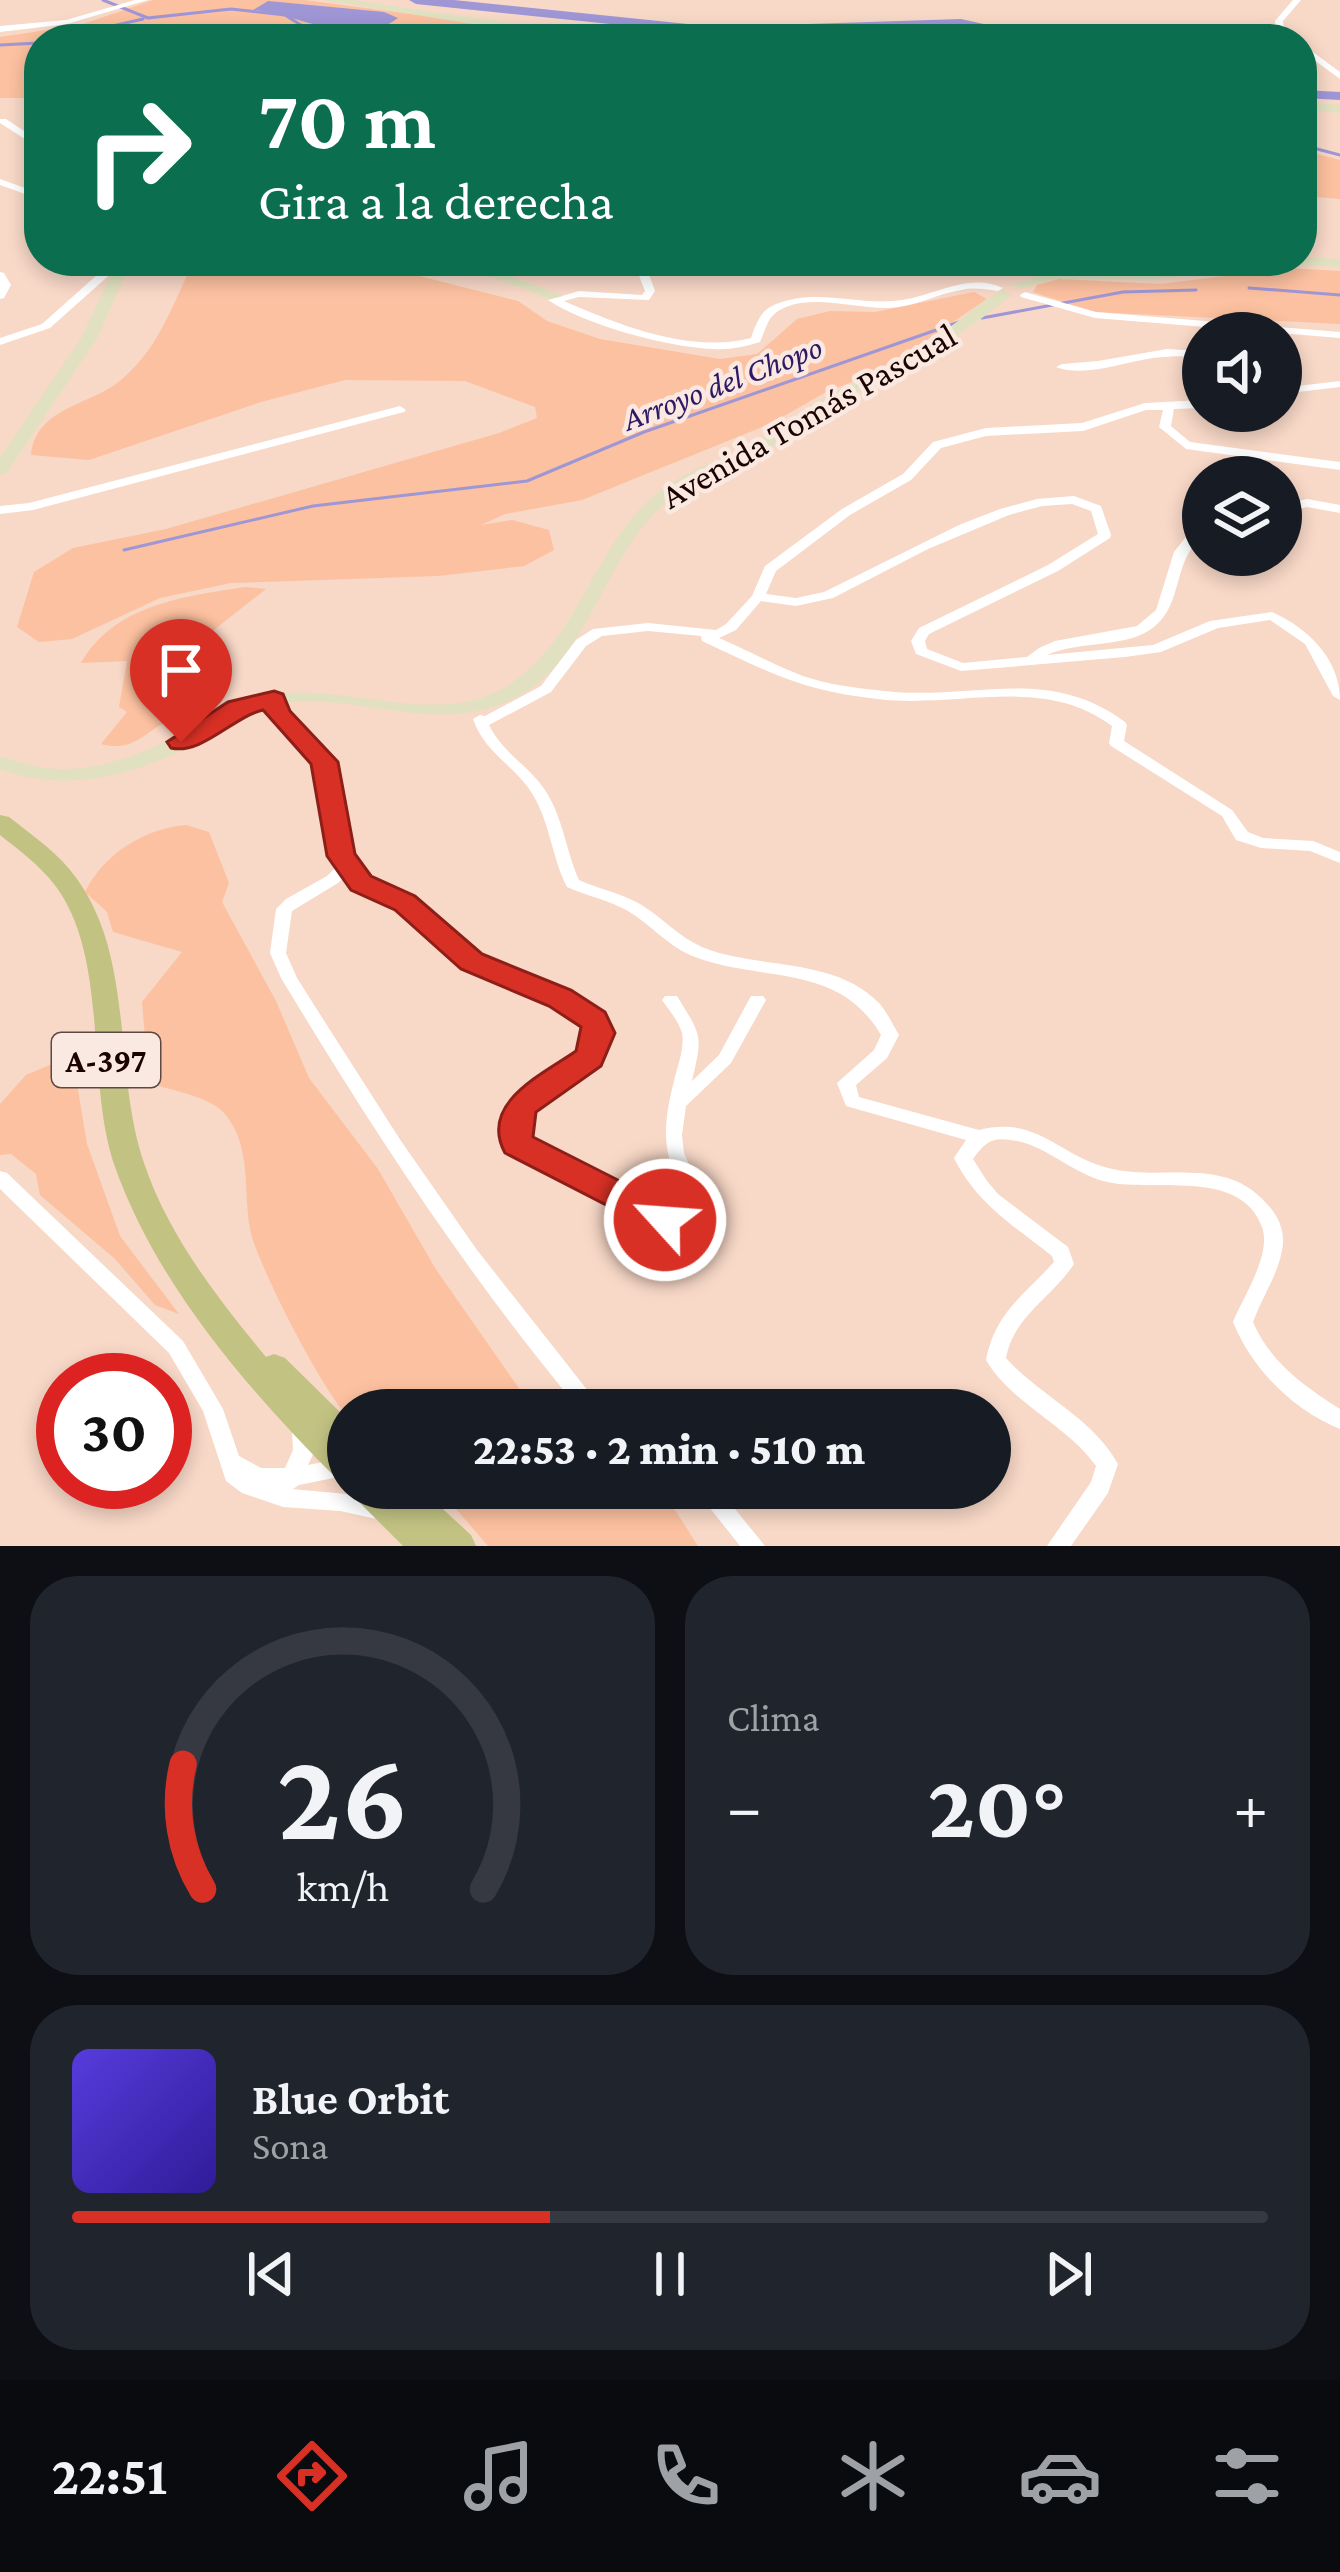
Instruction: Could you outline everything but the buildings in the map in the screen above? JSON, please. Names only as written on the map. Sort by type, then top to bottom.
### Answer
[{"type":"main road","name":"A-397","points":[[0,824],[70,886],[91,926],[114,1115],[128,1160],[170,1251],[213,1307],[221,1326],[327,1438]]},
{"type":"main road","name":"A-397","points":[[400,1509],[427,1546]]},
{"type":"main road","name":"A-397","points":[[407,1509],[458,1546]]},
{"type":"street","points":[[46,24],[144,0]]},
{"type":"street","points":[[329,0],[493,24]]},
{"type":"street","points":[[1279,24],[1297,0]]},
{"type":"street","points":[[0,15],[5,28]]},
{"type":"street","points":[[3,121],[24,136]]},
{"type":"street","points":[[0,275],[7,285],[0,296]]},
{"type":"street","points":[[0,342],[35,333],[100,276]]},
{"type":"street","points":[[0,470],[90,338],[117,276]]},
{"type":"street","points":[[499,276],[555,296],[645,298],[650,292],[644,276]]},
{"type":"street","name":"Avenida Tomás Pascual","points":[[0,762],[47,778],[116,767],[181,742],[237,708],[274,699],[480,715],[523,685],[554,651],[650,508],[668,493],[885,375],[1012,291],[1051,276]]},
{"type":"street","name":"Avenida Tomás Pascual","points":[[1091,276],[1136,276]]},
{"type":"street","points":[[555,296],[570,308],[685,343],[729,347],[756,340],[765,315],[785,304],[908,303],[960,283],[1012,291],[1095,315],[1340,335]]},
{"type":"street","points":[[1062,368],[1100,366],[1149,352],[1182,353]]},
{"type":"street","points":[[1302,389],[1340,384]]},
{"type":"street","points":[[700,634],[731,627],[758,597],[770,569],[846,512],[907,477],[938,445],[986,432],[1059,430],[1126,412],[1182,405]]},
{"type":"street","points":[[1169,406],[1165,427],[1186,445],[1340,466]]},
{"type":"street","points":[[0,509],[29,508],[400,410]]},
{"type":"street","points":[[758,597],[796,602],[828,595],[1013,508],[1047,499],[1088,501],[1106,527],[1092,546],[924,631],[917,641],[921,651],[961,667],[1144,651],[1215,624],[1272,616],[1311,642],[1340,696]]},
{"type":"street","points":[[1302,504],[1340,509]]},
{"type":"street","points":[[1029,662],[1060,643],[1137,631],[1154,622],[1164,606],[1171,567],[1182,549]]},
{"type":"street","points":[[1340,858],[1313,846],[1242,836],[1216,806],[1116,743],[1120,725],[1109,714],[1077,702],[1032,693],[910,698],[826,687],[700,634],[648,627],[598,632],[581,643],[546,689],[480,715],[486,740],[532,782],[550,808],[573,883],[627,904],[696,951],[814,975],[861,996],[883,1018],[890,1035],[881,1054],[846,1083],[852,1101],[979,1137],[1011,1131],[1035,1138],[1102,1174],[1232,1186],[1256,1203],[1272,1225],[1275,1241],[1243,1322],[1250,1343],[1267,1366],[1340,1420]]},
{"type":"street","points":[[274,699],[277,713],[324,762],[346,866],[361,883],[405,903],[471,961],[560,998],[594,1020],[599,1033],[590,1058],[522,1105],[514,1124],[517,1144],[699,1236],[708,1228],[709,1215],[676,1171],[670,1148],[682,1101],[690,1031],[671,1000]]},
{"type":"street","points":[[332,884],[346,866]]},
{"type":"street","points":[[361,883],[332,884],[298,896],[284,909],[278,953],[393,1141],[542,1352],[575,1389]]},
{"type":"street","points":[[682,1101],[725,1059],[757,1000]]},
{"type":"street","points":[[979,1137],[963,1157],[969,1174],[999,1206],[1061,1252],[1064,1264],[1014,1311],[998,1339],[996,1360],[1013,1383],[1094,1442],[1107,1463],[1100,1486],[1058,1546]]},
{"type":"street","points":[[0,1178],[176,1347],[213,1409],[234,1474],[252,1490],[289,1488],[327,1475]]},
{"type":"street","points":[[289,1488],[305,1441],[300,1407]]},
{"type":"street","points":[[289,1488],[327,1499]]},
{"type":"street","points":[[315,1498],[327,1491]]},
{"type":"street","points":[[723,1509],[754,1546]]},
{"type":"shaded area","points":[[153,0],[304,0],[488,24],[83,24]]},
{"type":"shaded area","points":[[268,1],[384,12],[398,18],[387,24],[312,24],[253,10]]},
{"type":"shaded area","points":[[24,33],[24,98],[0,98],[0,37]]},
{"type":"shaded area","points":[[1317,154],[1340,160],[1340,199],[1317,197]]},
{"type":"shaded area","points":[[1340,271],[1340,324],[1302,322],[1302,312],[1182,312],[1182,316],[1094,312],[1033,292],[1037,285],[1059,279],[1161,284]]},
{"type":"shaded area","points":[[187,276],[419,276],[518,301],[547,321],[600,339],[720,359],[757,354],[797,319],[830,311],[875,312],[974,292],[987,299],[882,370],[826,392],[772,423],[582,500],[505,514],[481,525],[512,520],[549,530],[554,550],[524,566],[438,576],[231,583],[160,598],[72,639],[39,642],[17,627],[34,572],[73,548],[166,529],[537,418],[535,407],[465,381],[345,380],[261,402],[89,460],[31,455],[43,427],[121,380],[146,354]]},
{"type":"shaded area","points":[[246,587],[266,589],[215,629],[195,660],[200,674],[197,695],[209,707],[171,719],[131,743],[101,744],[127,712],[119,707],[127,661],[81,663],[95,643],[131,616],[153,607]]},
{"type":"shaded area","points":[[186,825],[209,832],[229,883],[222,902],[276,1001],[309,1078],[378,1169],[435,1268],[519,1389],[328,1389],[325,1384],[255,1245],[243,1154],[234,1127],[211,1103],[149,1083],[142,1002],[182,952],[113,932],[107,912],[85,892],[114,855],[170,827]]},
{"type":"shaded area","points":[[52,1064],[75,1072],[87,1144],[120,1236],[179,1314],[155,1305],[115,1259],[40,1195],[36,1174],[11,1154],[0,1155],[0,1104],[26,1075]]},
{"type":"shaded area","points":[[456,1509],[673,1509],[698,1546],[488,1546]]},
{"type":"waterway","points":[[103,0],[148,18],[231,9],[285,15],[299,24]]},
{"type":"waterway","points":[[416,0],[649,24]]},
{"type":"waterway","points":[[121,24],[143,19]]},
{"type":"waterway","points":[[930,24],[966,24]]},
{"type":"waterway","points":[[0,45],[24,44]]},
{"type":"waterway","points":[[1317,95],[1340,96]]},
{"type":"waterway","points":[[1317,149],[1340,155]]},
{"type":"waterway","name":"Arroyo del Chopo","points":[[1249,288],[1340,295]]},
{"type":"waterway","name":"Arroyo del Chopo","points":[[982,318],[1123,292],[1196,290]]},
{"type":"waterway","name":"Arroyo del Chopo","points":[[124,550],[313,506],[527,481],[644,432],[959,322]]},
{"type":"route","points":[[181,742],[237,708],[274,699],[277,713],[324,762],[341,856],[361,883],[405,903],[471,961],[560,998],[594,1020],[599,1033],[590,1058],[536,1090],[522,1105],[514,1124],[517,1144],[665,1220]]}]
